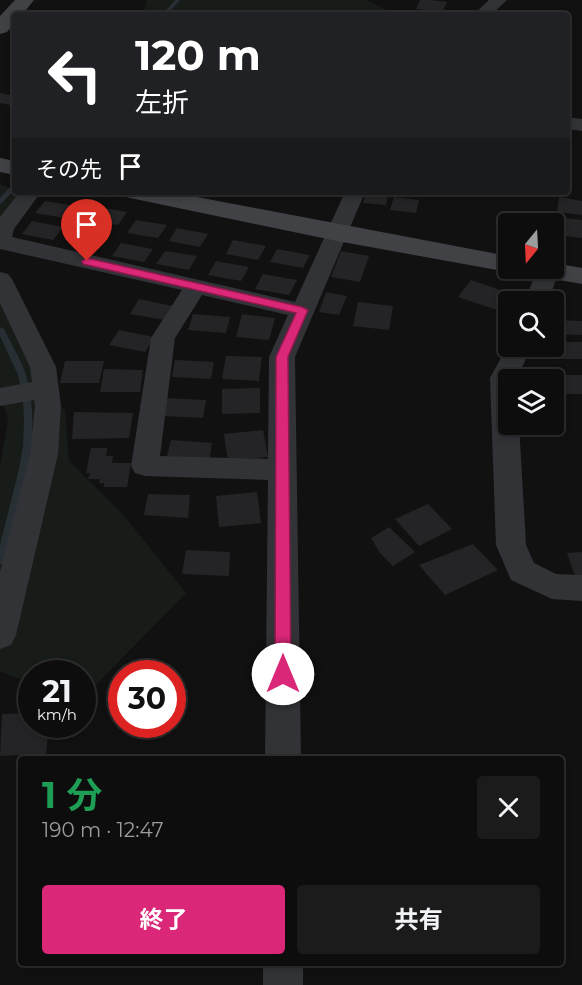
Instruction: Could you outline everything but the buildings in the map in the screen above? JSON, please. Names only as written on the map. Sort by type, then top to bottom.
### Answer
[{"type":"street","points":[[14,12],[25,0]]},
{"type":"street","points":[[485,12],[499,0]]},
{"type":"street","points":[[0,28],[12,15]]},
{"type":"street","points":[[29,195],[3,228],[0,242],[302,310]]},
{"type":"street","points":[[150,195],[337,233],[498,262]]},
{"type":"street","points":[[283,756],[282,357],[354,195]]},
{"type":"street","points":[[564,273],[582,276]]},
{"type":"street","points":[[0,279],[43,367],[48,406],[44,454],[0,635]]},
{"type":"street","points":[[196,286],[163,338],[145,466],[282,470]]},
{"type":"street","points":[[514,357],[503,378],[511,545],[522,571],[552,586],[582,588]]},
{"type":"street","points":[[0,397],[46,389]]},
{"type":"street","points":[[283,966],[284,985]]},
{"type":"shaded area","points":[[147,0],[366,0],[391,12],[144,12]]},
{"type":"shaded area","points":[[0,184],[12,189],[12,195],[17,195],[0,225]]},
{"type":"shaded area","points":[[0,273],[47,394],[65,410],[69,461],[125,517],[186,593],[120,660],[108,660],[108,673],[96,685],[96,660],[18,660],[18,679],[0,671],[0,467],[8,421],[0,391]]},
{"type":"waterway","points":[[167,12],[178,0]]},
{"type":"waterway","points":[[0,202],[12,188]]},
{"type":"waterway","points":[[0,329],[22,375],[27,398],[28,422],[23,469],[0,561]]},
{"type":"route","points":[[87,261],[302,310],[282,357],[283,674]]}]
